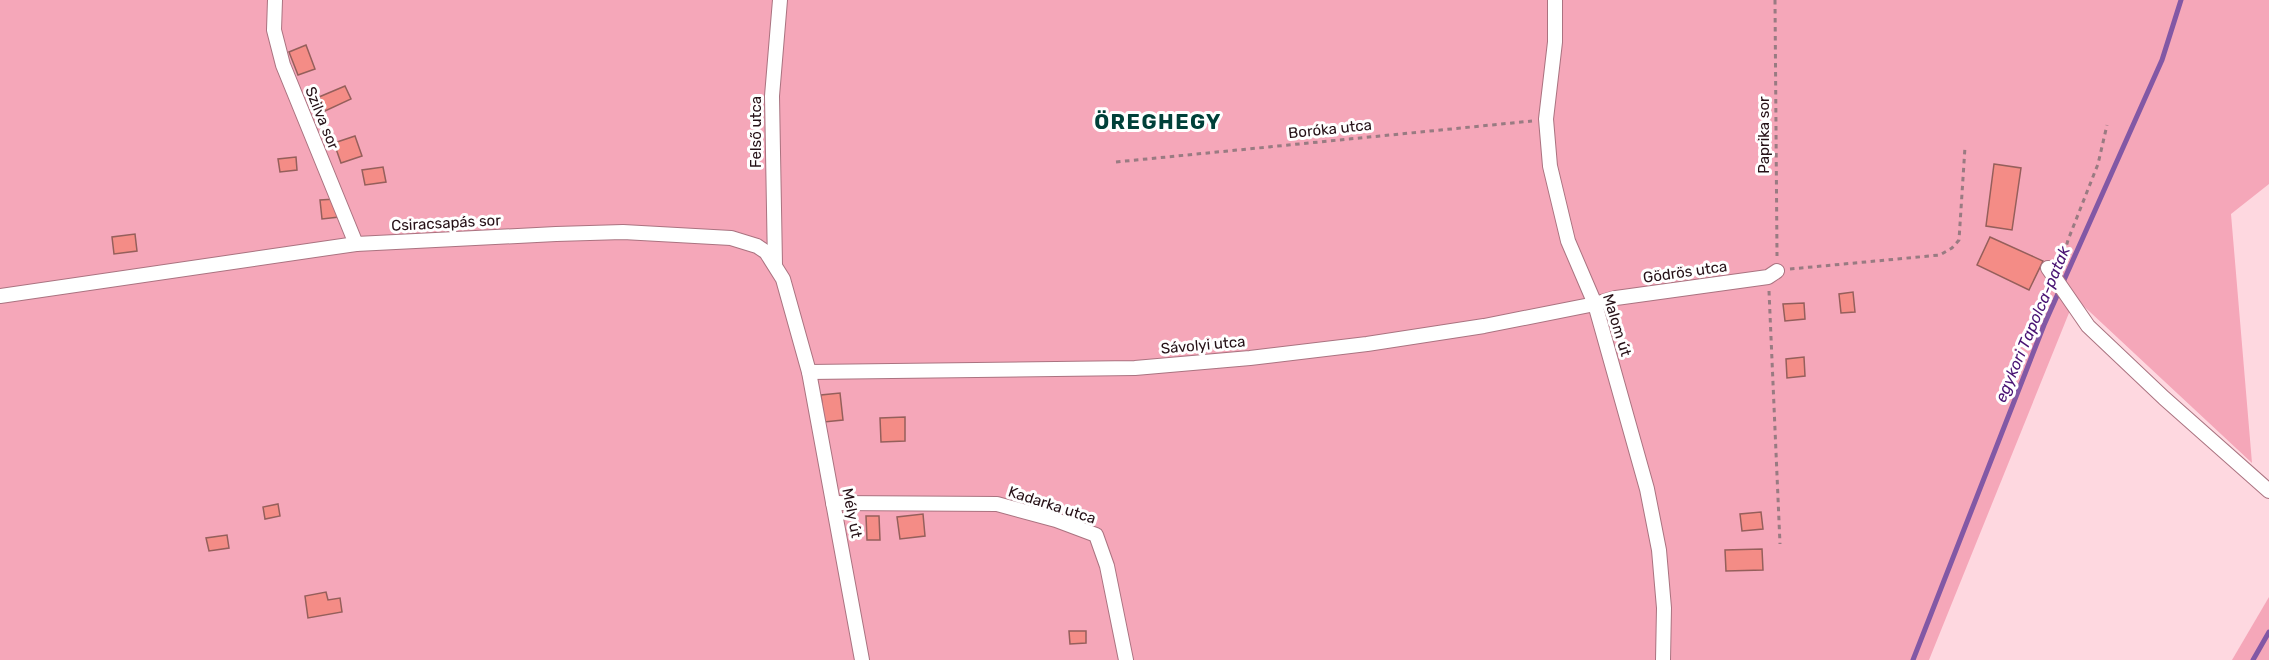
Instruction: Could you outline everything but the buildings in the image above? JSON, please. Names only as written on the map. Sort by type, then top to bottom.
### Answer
[{"type":"street","name":"Szilva sor","points":[[275,0],[274,30],[283,65],[356,244]]},
{"type":"street","name":"Felső utca","points":[[775,265],[772,96],[780,0]]},
{"type":"street","name":"Malom út","points":[[1555,0],[1555,42],[1546,119],[1551,166],[1568,241],[1595,304],[1647,489],[1659,550],[1664,608],[1663,660]]},
{"type":"street","name":"Csiracsapás sor","points":[[0,296],[356,244],[623,232],[731,238],[757,246],[766,252],[775,265],[783,279],[789,298],[808,372]]},
{"type":"street","points":[[2048,268],[2088,326],[2269,491]]},
{"type":"street","name":"Gödrös utca","points":[[1595,304],[1616,298],[1772,274]]},
{"type":"street","name":"Sávolyi utca","points":[[808,372],[1135,368],[1250,358],[1367,344],[1484,326],[1595,304]]},
{"type":"street","name":"Mély út","points":[[808,372],[862,660]]},
{"type":"street","name":"Kadarka utca","points":[[833,503],[997,504],[1056,520],[1096,536],[1107,566],[1126,660]]},
{"type":"path","name":"Paprika sor","points":[[1775,0],[1772,274],[1780,544]]},
{"type":"path","name":"Boróka utca","points":[[1116,162],[1546,119]]},
{"type":"path","points":[[2058,281],[2068,240],[2098,164],[2107,125]]},
{"type":"path","points":[[1772,274],[1940,255],[1952,248],[1959,240],[1965,147]]},
{"type":"shaded area","points":[[0,0],[2269,0],[2269,184],[2231,214],[2252,463],[2075,298],[1929,660],[0,660]]},
{"type":"shaded area","points":[[2269,597],[2269,660],[2232,660]]},
{"type":"waterway","name":"egykori Tapolca-patak","points":[[1913,660],[2044,325],[2162,60],[2181,0]]},
{"type":"waterway","points":[[2253,660],[2269,632]]},
{"type":"district","name":"ÖREGHEGY","points":[[1158,122]]}]
